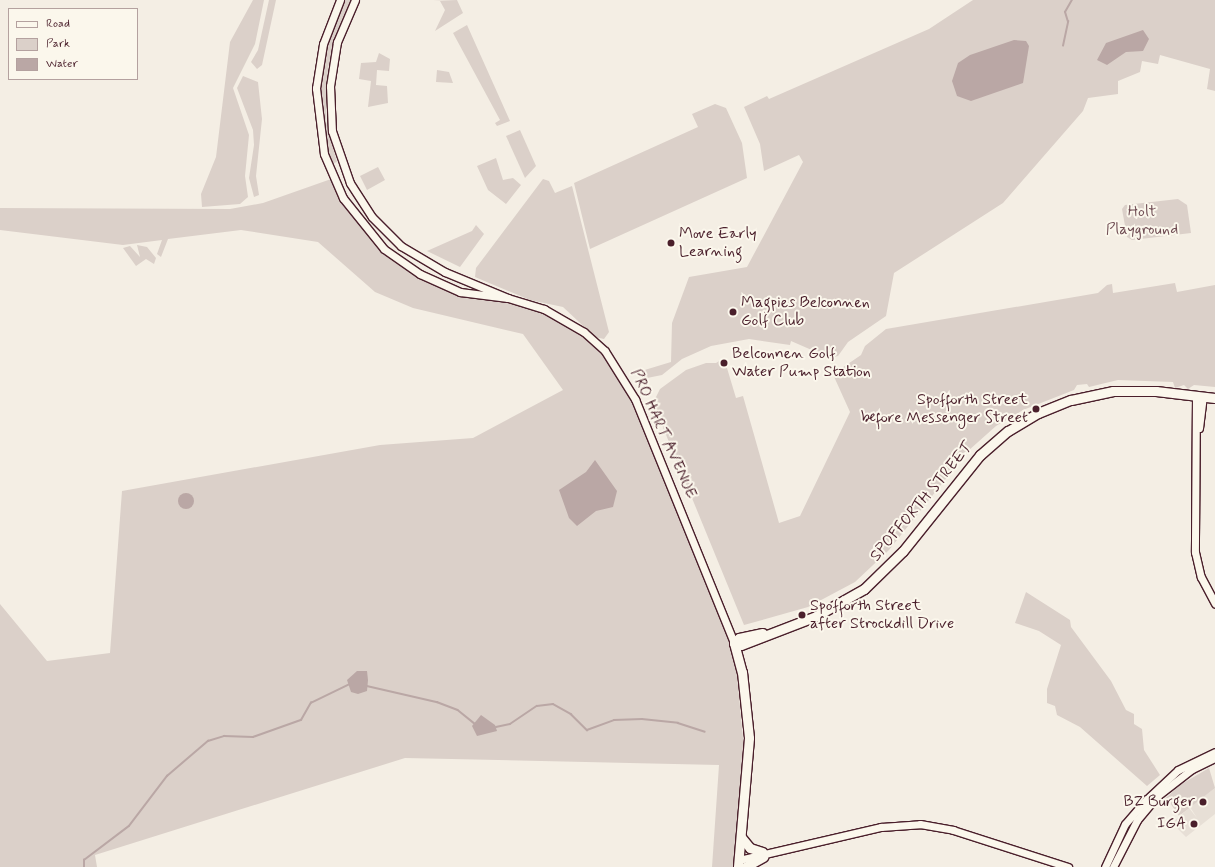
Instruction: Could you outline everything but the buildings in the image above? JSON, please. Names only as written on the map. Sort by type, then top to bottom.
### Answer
[{"type":"main road","name":"SPOFFORTH STREET","points":[[734,643],[742,637],[773,631],[816,616],[864,589],[903,551],[968,468],[1023,421],[1071,400],[1113,391],[1215,398]]},
{"type":"main road","points":[[734,643],[742,672],[749,735],[741,837],[741,865],[762,855]]},
{"type":"main road","points":[[741,837],[750,848],[762,855]]},
{"type":"street","name":"PRO HART AVENUE","points":[[340,0],[323,44],[316,96],[324,154],[343,198],[374,238],[420,274],[460,292],[508,298]]},
{"type":"street","name":"PRO HART AVENUE","points":[[355,0],[337,42],[330,86],[332,131],[350,183],[372,217],[401,246],[427,263],[508,298],[544,309],[571,323],[595,341],[619,368],[638,405],[734,643]]},
{"type":"street","points":[[1199,396],[1195,552],[1201,577],[1215,603]]},
{"type":"street","points":[[1105,867],[1125,824],[1147,799],[1178,770],[1215,752]]},
{"type":"street","points":[[1113,867],[1147,807],[1185,774],[1215,758]]},
{"type":"street","points":[[762,855],[881,827],[920,824],[953,830],[1068,867]]},
{"type":"shaded area","points":[[1215,788],[1215,814],[1186,837],[1172,823],[1189,808],[1197,818],[1190,807]]},
{"type":"green space","points":[[253,0],[264,0],[255,44],[233,88],[249,135],[245,176],[248,197],[240,204],[202,207],[201,194],[216,157],[230,42]]},
{"type":"green space","points":[[269,0],[276,0],[262,65],[257,69],[251,62],[258,50]]},
{"type":"green space","points":[[344,0],[352,0],[334,42],[328,68],[326,122],[337,162],[331,164],[322,133],[320,74],[325,49]]},
{"type":"green space","points":[[457,0],[463,13],[435,31],[445,10],[440,1],[433,1]]},
{"type":"green space","points":[[973,0],[1215,0],[1215,91],[1207,89],[1210,69],[1160,55],[1158,64],[1142,61],[1140,72],[1118,81],[1118,94],[1088,98],[1083,111],[1003,203],[894,273],[886,316],[848,342],[838,356],[830,358],[791,341],[790,345],[749,339],[711,346],[682,359],[662,375],[642,379],[638,372],[671,362],[672,323],[689,277],[747,267],[803,162],[799,155],[764,171],[760,144],[744,107],[767,96],[769,99],[929,29]]},
{"type":"green space","points":[[467,25],[510,121],[497,126],[495,123],[500,120],[453,33]]},
{"type":"green space","points":[[379,53],[390,59],[389,71],[377,70],[376,85],[387,86],[388,103],[368,107],[371,81],[359,79],[361,63],[376,62]]},
{"type":"green space","points":[[437,70],[449,72],[453,83],[436,82]]},
{"type":"green space","points":[[243,76],[258,82],[262,119],[256,176],[259,195],[254,197],[249,178],[254,145],[253,130],[237,88]]},
{"type":"green space","points":[[715,104],[726,108],[742,143],[747,178],[590,249],[574,183],[698,127],[692,114]]},
{"type":"green space","points":[[520,130],[536,166],[525,178],[506,136]]},
{"type":"green space","points":[[496,158],[503,180],[513,178],[521,185],[506,204],[488,190],[477,166]]},
{"type":"green space","points":[[378,167],[385,180],[367,190],[360,176]]},
{"type":"green space","points":[[334,178],[384,249],[440,284],[544,309],[584,332],[619,368],[727,632],[736,664],[745,760],[738,867],[712,867],[719,765],[405,758],[95,855],[97,867],[0,867],[0,604],[47,661],[110,653],[122,491],[380,445],[473,438],[563,390],[523,334],[413,308],[375,292],[318,242],[241,230],[168,239],[161,257],[157,254],[162,240],[123,245],[0,230],[0,208],[230,209],[263,203]]},
{"type":"green space","points":[[543,179],[549,181],[555,193],[572,186],[609,332],[604,339],[595,337],[563,307],[530,300],[475,277],[476,268]]},
{"type":"green space","name":"Holt Playground","points":[[1178,199],[1187,205],[1191,233],[1132,240],[1127,237],[1122,209],[1125,205]]},
{"type":"green space","points":[[476,225],[484,234],[460,267],[427,251],[472,231]]},
{"type":"green space","points":[[137,245],[147,247],[156,258],[154,264],[146,259],[136,266],[123,248],[130,246],[140,257]]},
{"type":"green space","points":[[1175,283],[1177,292],[1215,285],[1215,387],[1194,385],[1188,389],[1184,385],[1175,388],[1173,382],[1118,380],[1089,387],[1087,384],[1077,385],[1074,390],[1023,410],[996,426],[968,451],[889,550],[855,582],[808,607],[744,625],[653,403],[660,389],[686,370],[706,363],[716,363],[724,358],[736,398],[743,396],[779,523],[800,516],[850,412],[831,370],[842,368],[861,355],[865,346],[886,329],[1098,293],[1107,285],[1112,284],[1113,293]]},
{"type":"green space","points":[[1026,592],[1070,620],[1071,627],[1111,681],[1126,710],[1134,714],[1134,724],[1142,729],[1144,750],[1160,775],[1147,786],[1080,727],[1057,715],[1055,706],[1047,703],[1047,689],[1061,645],[1039,631],[1015,623]]},
{"type":"green space","points":[[1209,768],[1215,788],[1179,816],[1168,800],[1155,808],[1180,785]]},
{"type":"water","points":[[1143,30],[1149,39],[1143,51],[1126,52],[1107,65],[1097,60],[1106,43]]},
{"type":"water","points":[[1014,40],[1026,41],[1029,46],[1023,83],[971,101],[957,96],[952,81],[958,63],[970,55]]},
{"type":"water","points":[[595,460],[617,491],[613,507],[596,511],[577,526],[569,518],[559,490],[586,472]]},
{"type":"water","points":[[183,493],[189,493],[194,498],[192,507],[189,509],[183,509],[178,504],[178,498]]},
{"type":"water","points":[[357,671],[367,671],[368,680],[367,691],[358,694],[351,692],[347,680]]},
{"type":"water","points":[[481,715],[495,725],[497,731],[477,736],[472,726]]},
{"type":"waterway","points":[[1063,46],[1068,22],[1065,12],[1072,0]]},
{"type":"waterway","points":[[84,867],[84,860],[129,826],[167,776],[208,741],[224,736],[253,737],[301,720],[311,703],[350,684]]},
{"type":"waterway","points":[[367,686],[437,702],[458,710],[475,724]]},
{"type":"waterway","points":[[496,727],[510,724],[537,706],[553,704],[571,714],[587,730],[614,720],[642,719],[678,723],[705,732]]},
{"type":"place","name":"Move Early Learning","points":[[671,243]]},
{"type":"place","name":"Magpies Belconnen Golf Club","points":[[733,312]]},
{"type":"place","name":"Belconnen Golf Water Pump Station","points":[[724,363]]},
{"type":"place","name":"Spofforth Street before Messenger Street","points":[[1036,409]]},
{"type":"place","name":"Spofforth Street after Strockdill Drive","points":[[802,615]]},
{"type":"place","name":"BZ Burger","points":[[1203,802]]},
{"type":"place","name":"IGA","points":[[1194,824]]}]
